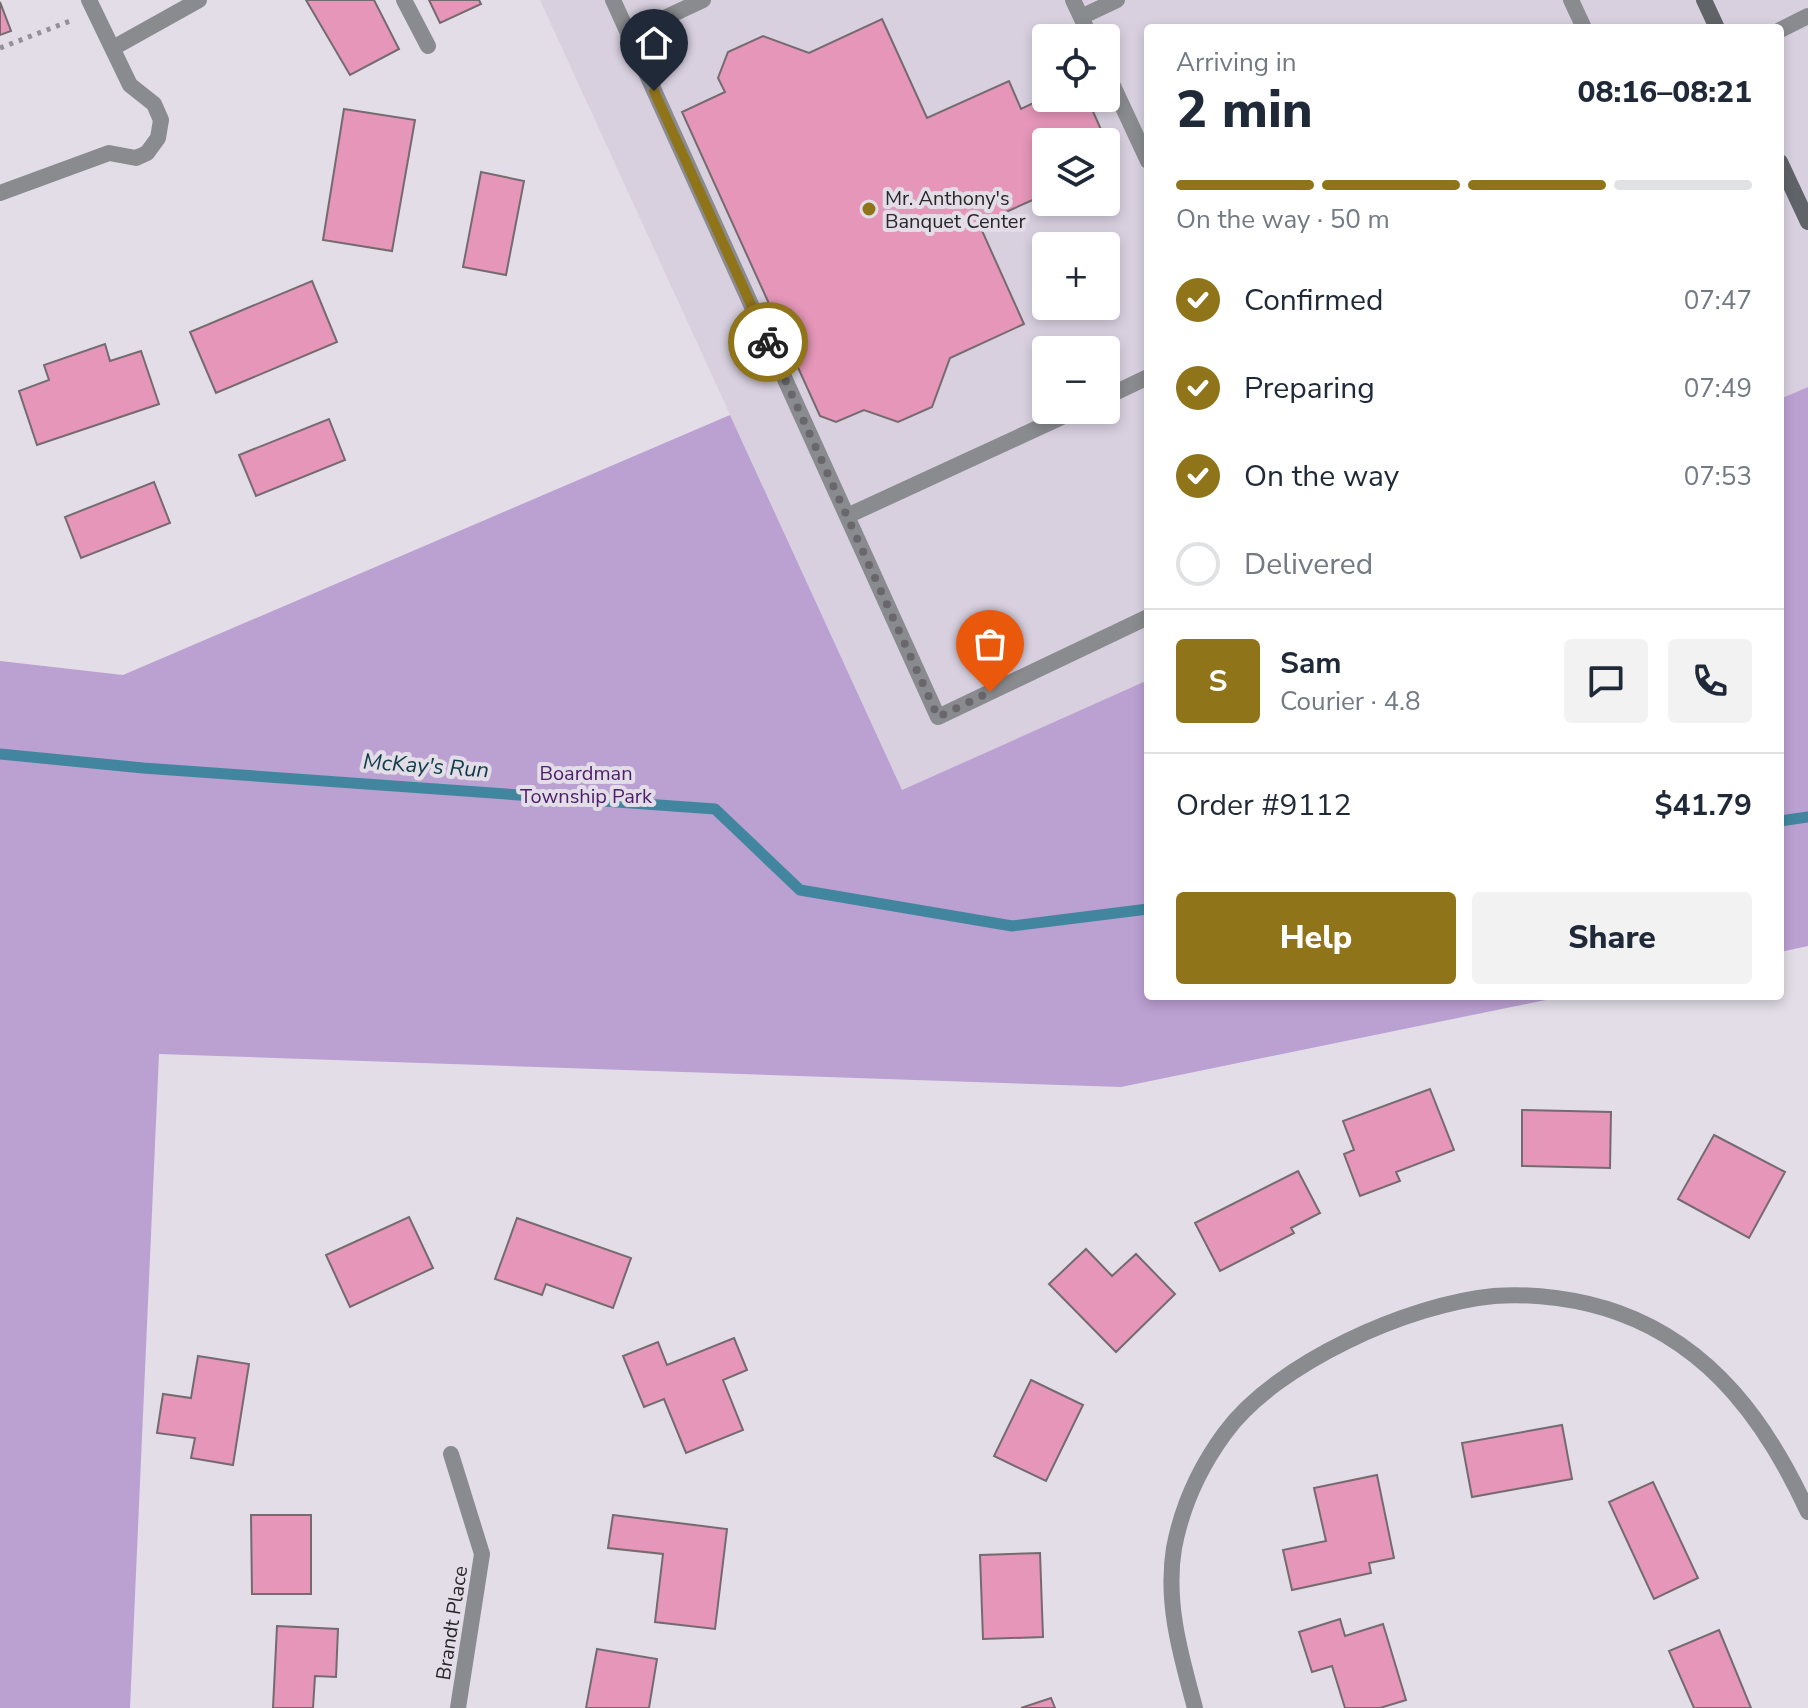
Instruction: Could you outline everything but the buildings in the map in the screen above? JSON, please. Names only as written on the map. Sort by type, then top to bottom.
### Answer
[{"type":"main road","points":[[1704,0],[1715,24]]},
{"type":"main road","points":[[1784,171],[1808,222]]},
{"type":"street","points":[[0,193],[109,153],[136,158],[158,138],[161,120],[154,104],[130,85],[89,0]]},
{"type":"street","points":[[113,48],[199,0]]},
{"type":"street","points":[[404,0],[428,46]]},
{"type":"street","points":[[613,0],[938,717],[1144,619]]},
{"type":"street","points":[[628,35],[703,0]]},
{"type":"street","points":[[1073,0],[1084,24]]},
{"type":"street","points":[[1081,17],[1117,0]]},
{"type":"street","points":[[1571,0],[1582,24]]},
{"type":"street","points":[[1784,28],[1808,16]]},
{"type":"street","points":[[1120,101],[1144,152]]},
{"type":"street","points":[[1120,390],[1144,379]]},
{"type":"street","points":[[847,516],[1047,424]]},
{"type":"street","points":[[1195,1708],[1171,1604],[1174,1548],[1192,1487],[1226,1431],[1264,1392],[1300,1368],[1354,1339],[1426,1311],[1495,1296],[1555,1297],[1617,1312],[1655,1329],[1707,1365],[1736,1391],[1773,1442],[1808,1512]]},
{"type":"street","name":"Brandt Place","points":[[451,1454],[482,1554],[458,1708]]},
{"type":"path","points":[[0,48],[73,20]]},
{"type":"shaded area","points":[[540,0],[1808,0],[1808,387],[1784,397],[1784,24],[1144,24],[1144,682],[902,790]]},
{"type":"green space","points":[[1808,387],[1808,946],[1784,951],[1784,397]]},
{"type":"green space","name":"Boardman Township Park","points":[[730,415],[902,790],[1144,682],[1144,1000],[1545,1000],[1121,1087],[159,1054],[130,1708],[0,1708],[0,661],[123,675]]},
{"type":"waterway","name":"McKay's Run","points":[[0,754],[143,768],[715,809],[800,890],[1012,926],[1144,910]]},
{"type":"waterway","name":"McKay's Run","points":[[1784,820],[1808,817]]},
{"type":"way so far","points":[[768,342],[938,717],[990,692]]},
{"type":"place","name":"Mr. Anthony's Banquet Center","points":[[869,209]]},
{"type":"route","points":[[654,91],[768,342]]}]
